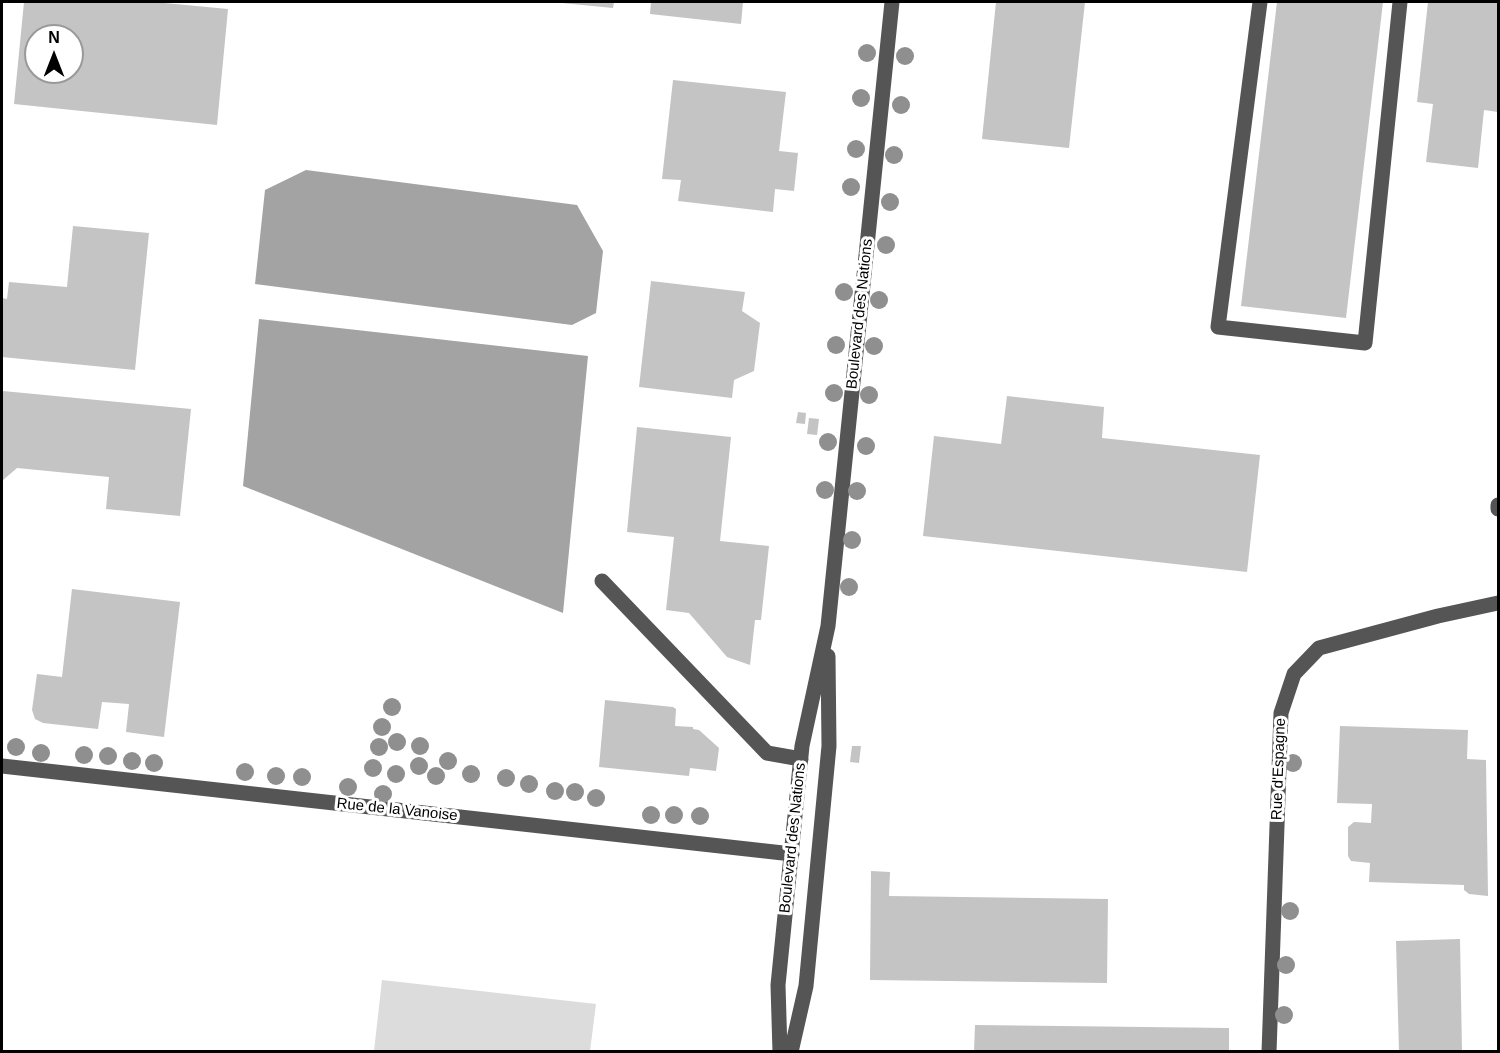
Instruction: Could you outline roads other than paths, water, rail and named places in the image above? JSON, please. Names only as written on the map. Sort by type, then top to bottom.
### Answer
[{"type":"street","name":"Boulevard des Nations","points":[[780,1052],[778,985],[801,759],[828,626],[892,2]]},
{"type":"street","points":[[1260,2],[1218,327],[1365,343],[1400,2]]},
{"type":"street","points":[[602,581],[767,753],[801,759]]},
{"type":"street","name":"Rue d'Espagne","points":[[1269,1052],[1281,713],[1294,674],[1319,648],[1438,616],[1498,603]]},
{"type":"street","name":"Boulevard des Nations","points":[[791,1052],[806,986],[829,746],[828,626]]},
{"type":"street","name":"Rue de la Vanoise","points":[[2,766],[792,854]]}]
